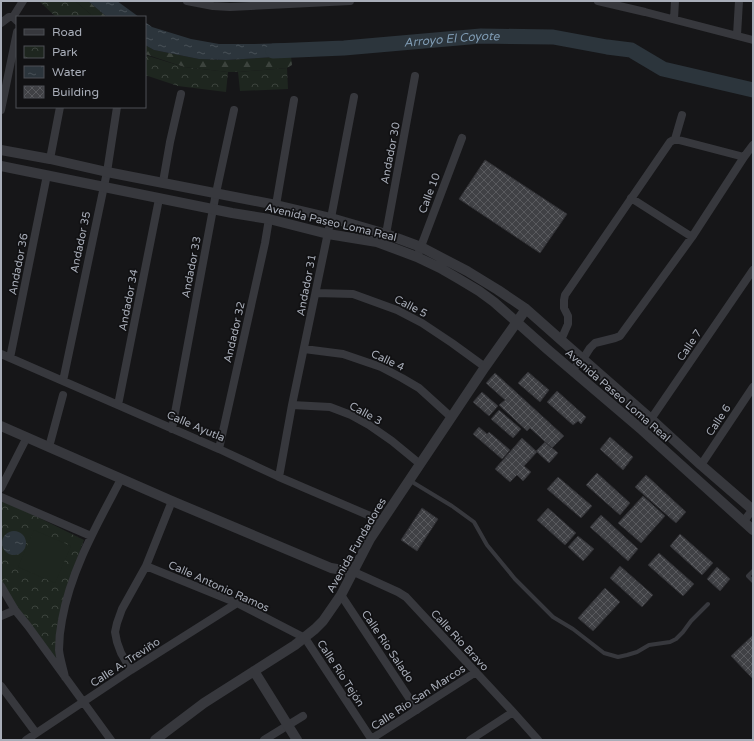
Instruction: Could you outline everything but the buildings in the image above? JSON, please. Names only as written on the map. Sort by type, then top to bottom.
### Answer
[{"type":"street","points":[[1,23],[13,18],[23,1]]},
{"type":"street","points":[[187,1],[213,6],[232,4],[350,1]]},
{"type":"street","points":[[598,1],[614,3],[753,40]]},
{"type":"street","points":[[674,19],[675,1]]},
{"type":"street","points":[[737,36],[739,1]]},
{"type":"street","points":[[1,110],[16,37]]},
{"type":"street","name":"Andador 30","points":[[386,234],[415,76]]},
{"type":"street","points":[[163,182],[181,94]]},
{"type":"street","name":"Andador 31","points":[[278,476],[328,234],[354,96]]},
{"type":"street","points":[[276,205],[294,100]]},
{"type":"street","points":[[50,159],[60,108]]},
{"type":"street","name":"Andador 35","points":[[63,381],[106,172],[117,108]]},
{"type":"street","name":"Andador 33","points":[[172,429],[216,193],[234,110]]},
{"type":"street","points":[[562,340],[568,324],[568,316],[564,308],[565,295],[670,142],[675,139],[682,115]]},
{"type":"street","name":"Calle 10","points":[[417,257],[462,138]]},
{"type":"street","points":[[675,139],[744,157]]},
{"type":"street","points":[[572,370],[583,359],[595,343],[620,336],[692,237],[753,145]]},
{"type":"street","name":"Avenida Paseo Loma Real","points":[[1,150],[276,205],[331,218],[386,234],[421,247],[494,302],[642,430],[753,530]]},
{"type":"street","name":"Avenida Paseo Loma Real","points":[[1,166],[159,199],[269,219],[328,234],[377,242],[417,257],[467,271],[526,309],[753,510]]},
{"type":"street","name":"Andador 36","points":[[10,358],[47,175]]},
{"type":"street","points":[[631,198],[692,237]]},
{"type":"street","name":"Andador 34","points":[[118,405],[159,199]]},
{"type":"street","name":"Andador 32","points":[[219,449],[269,219]]},
{"type":"street","name":"Calle 7","points":[[642,430],[753,270]]},
{"type":"street","name":"Calle 5","points":[[316,293],[353,294],[397,310],[422,323],[485,367]]},
{"type":"street","name":"Avenida Fundadores","points":[[155,740],[204,703],[305,638],[323,622],[341,595],[370,539],[451,417],[526,309]]},
{"type":"street","name":"Calle 4","points":[[304,349],[343,354],[381,367],[419,388],[451,417]]},
{"type":"street","name":"Calle Ayutla","points":[[1,354],[382,522]]},
{"type":"street","name":"Calle 6","points":[[701,465],[753,387]]},
{"type":"street","points":[[49,447],[63,395]]},
{"type":"street","name":"Calle 3","points":[[292,404],[330,407],[351,415],[392,441],[420,464]]},
{"type":"street","points":[[1,426],[172,501],[331,568],[354,572]]},
{"type":"street","points":[[1,488],[27,437]]},
{"type":"street","points":[[65,677],[59,651],[60,632],[64,610],[71,587],[91,536],[121,479]]},
{"type":"street","points":[[1,497],[91,536]]},
{"type":"street","points":[[131,670],[121,653],[117,642],[115,632],[117,623],[122,609],[146,566],[172,501]]},
{"type":"street","points":[[744,521],[753,510]]},
{"type":"street","name":"Calle Antonio Ramos","points":[[146,566],[237,603],[305,638]]},
{"type":"street","name":"Calle Río Bravo","points":[[354,572],[406,597],[538,740]]},
{"type":"street","points":[[1,586],[15,610],[111,740]]},
{"type":"street","name":"Calle Río Salado","points":[[341,595],[417,710]]},
{"type":"street","name":"Calle A. Treviño","points":[[26,740],[131,670],[237,603]]},
{"type":"street","points":[[1,616],[15,610]]},
{"type":"street","name":"Calle Río Tejón","points":[[305,638],[371,740]]},
{"type":"street","points":[[254,671],[297,740]]},
{"type":"street","name":"Calle Río San Marcos","points":[[371,740],[476,672]]},
{"type":"street","points":[[1,686],[36,733]]},
{"type":"street","points":[[470,740],[513,712]]},
{"type":"street","points":[[264,740],[302,716]]},
{"type":"lane","points":[[409,480],[452,506],[474,522],[487,545],[515,579],[553,617],[573,629],[604,653],[618,657],[637,652],[649,645],[670,642],[676,639],[708,604]]},
{"type":"lane","points":[[753,571],[748,576],[753,581]]},
{"type":"green space","points":[[39,1],[75,1],[93,16],[55,16]]},
{"type":"green space","points":[[75,1],[88,1],[106,16],[93,16]]},
{"type":"green space","points":[[146,46],[154,50],[199,59],[226,60],[291,56],[292,65],[287,68],[238,72],[184,67],[146,54]]},
{"type":"green space","points":[[146,55],[184,67],[228,72],[226,92],[178,86],[146,75]]},
{"type":"green space","points":[[287,68],[288,89],[240,91],[238,72]]},
{"type":"green space","points":[[1,499],[84,540],[65,592],[62,672],[1,586]]},
{"type":"green space","points":[[34,530],[71,546],[55,583],[18,567]]},
{"type":"water","points":[[88,1],[117,1],[138,16],[106,16]]},
{"type":"water","points":[[146,23],[152,27],[191,39],[219,44],[292,43],[293,56],[226,60],[199,59],[154,50],[146,46]]},
{"type":"water","points":[[14,531],[22,535],[26,543],[22,551],[14,555],[6,551],[2,543],[6,535]]},
{"type":"waterway","name":"Arroyo El Coyote","points":[[273,51],[344,48],[481,36],[553,37],[631,50],[663,69],[753,90]]}]
